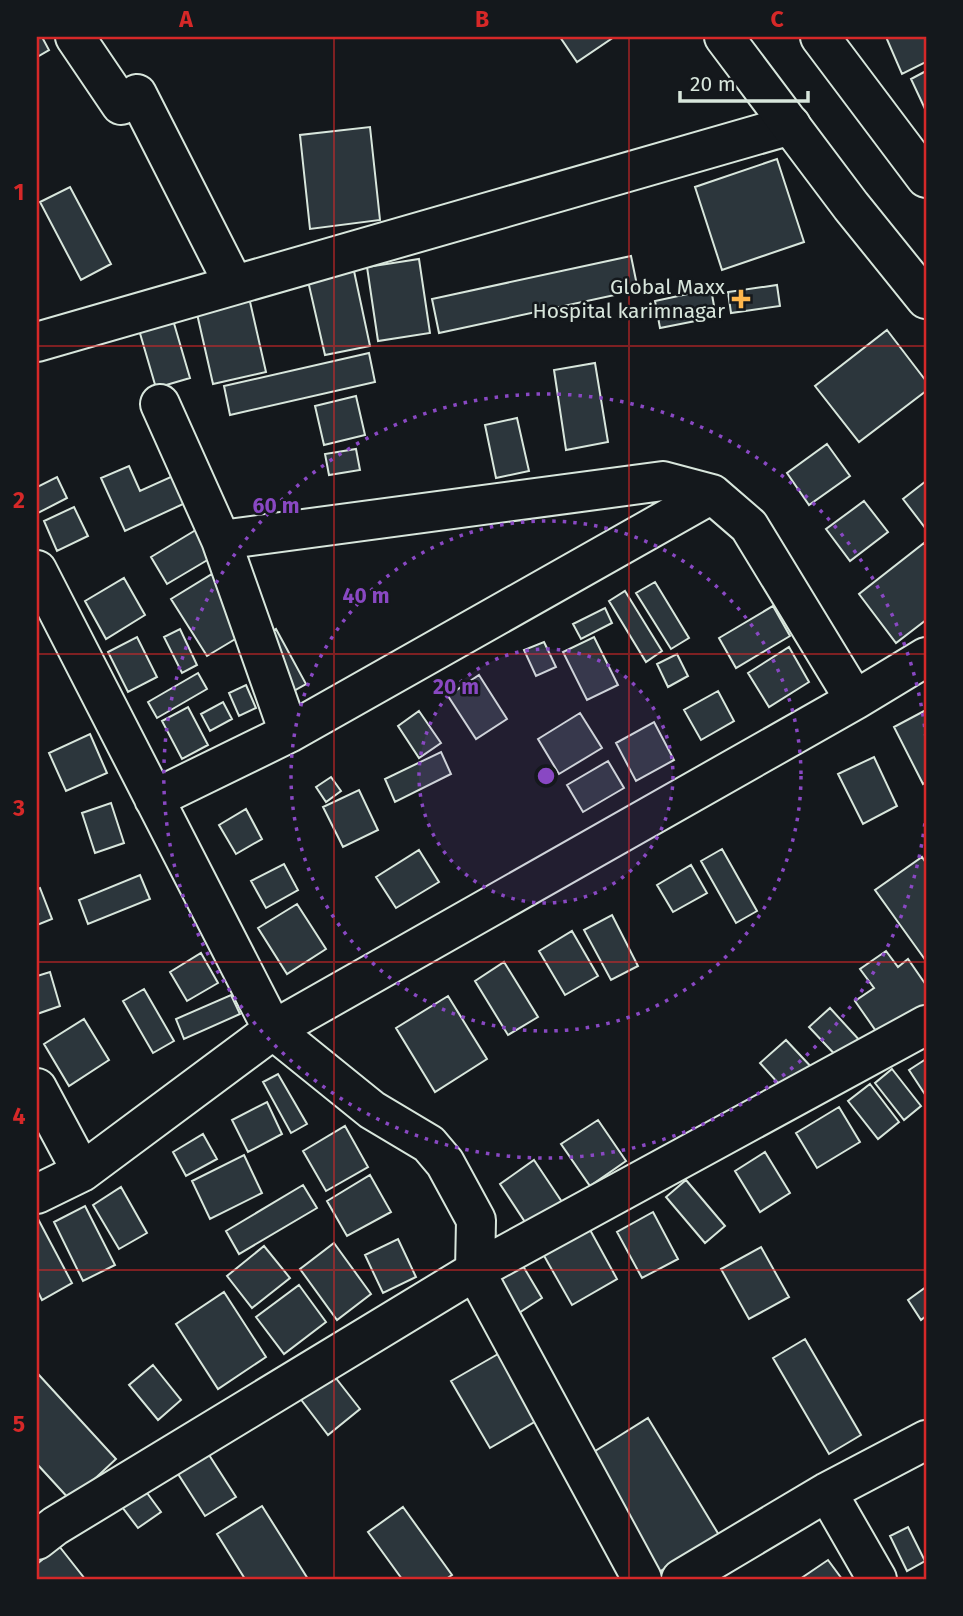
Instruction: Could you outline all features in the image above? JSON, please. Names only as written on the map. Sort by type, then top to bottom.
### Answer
[{"type":"street","points":[[75,37],[129,100],[234,285]]},
{"type":"street","points":[[724,37],[851,206],[926,299]]},
{"type":"street","points":[[820,37],[926,178]]},
{"type":"street","points":[[37,342],[791,125]]},
{"type":"street","points":[[160,404],[221,540],[289,733]]},
{"type":"street","points":[[221,540],[663,481],[712,494],[749,526],[855,700]]},
{"type":"street","points":[[154,799],[289,733],[712,494]]},
{"type":"street","points":[[37,570],[273,1030],[372,1110],[429,1144],[445,1163],[476,1220],[475,1271],[642,1579]]},
{"type":"street","points":[[37,1194],[82,1172],[273,1030],[855,700],[926,657]]},
{"type":"street","points":[[37,1540],[55,1526],[475,1271],[926,1025]]},
{"type":"street","points":[[37,1088],[82,1172]]},
{"type":"street","points":[[681,1579],[827,1492],[926,1440]]},
{"type":"street","points":[[827,1492],[877,1579]]},
{"type":"building","points":[[37,37],[42,37],[49,50],[37,57]]},
{"type":"building","points":[[560,37],[614,37],[577,62]]},
{"type":"building","points":[[886,37],[926,37],[926,62],[902,74]]},
{"type":"building","points":[[926,71],[926,111],[911,79]]},
{"type":"building","points":[[370,127],[380,220],[310,229],[300,135]]},
{"type":"building","points":[[777,159],[804,242],[722,270],[695,187]]},
{"type":"building","points":[[70,187],[111,264],[81,280],[40,202]]},
{"type":"building","points":[[631,256],[638,290],[439,333],[432,299]]},
{"type":"building","points":[[419,259],[430,333],[378,341],[367,267]]},
{"type":"building","points":[[354,271],[370,346],[325,355],[308,281]]},
{"type":"building","points":[[777,285],[780,306],[731,313],[728,292]]},
{"type":"building","points":[[711,289],[716,317],[660,328],[655,301]]},
{"type":"building","points":[[248,293],[266,372],[213,384],[195,305]]},
{"type":"building","points":[[173,320],[190,378],[156,388],[139,330]]},
{"type":"building","points":[[887,330],[926,381],[926,391],[859,442],[815,386]]},
{"type":"building","points":[[369,353],[375,382],[230,415],[224,386]]},
{"type":"building","points":[[595,363],[608,442],[566,450],[554,370]]},
{"type":"building","points":[[356,396],[365,435],[324,445],[315,406]]},
{"type":"building","points":[[517,418],[529,471],[496,478],[485,425]]},
{"type":"building","points":[[827,444],[850,476],[809,505],[787,473]]},
{"type":"building","points":[[356,449],[360,470],[329,475],[325,454]]},
{"type":"building","points":[[129,466],[140,491],[184,471],[196,498],[125,531],[101,478]]},
{"type":"building","points":[[57,477],[67,498],[38,513],[37,487]]},
{"type":"building","points":[[926,481],[926,529],[903,499]]},
{"type":"building","points":[[864,501],[888,532],[850,561],[826,529]]},
{"type":"building","points":[[74,507],[88,536],[57,551],[44,521]]},
{"type":"building","points":[[209,522],[226,549],[167,584],[151,557]]},
{"type":"building","points":[[924,543],[926,620],[896,643],[859,594]]},
{"type":"building","points":[[212,574],[247,632],[207,656],[171,599]]},
{"type":"building","points":[[124,578],[145,615],[106,639],[85,601]]},
{"type":"building","points":[[655,582],[689,638],[671,649],[636,593]]},
{"type":"building","points":[[625,591],[662,651],[646,662],[609,601]]},
{"type":"building","points":[[773,606],[790,636],[736,668],[719,638]]},
{"type":"building","points":[[605,608],[612,623],[581,639],[573,624]]},
{"type":"building","points":[[180,629],[197,665],[182,673],[164,637]]},
{"type":"building","points":[[276,629],[306,684],[274,702],[244,648]]},
{"type":"building","points":[[137,637],[157,677],[128,692],[108,652]]},
{"type":"building","points":[[594,637],[618,685],[587,700],[563,652]]},
{"type":"building","points":[[544,642],[556,667],[536,676],[524,650]]},
{"type":"building","points":[[789,647],[809,682],[769,707],[748,673]]},
{"type":"building","points":[[677,654],[688,676],[668,687],[657,664]]},
{"type":"building","points":[[198,673],[207,689],[157,718],[148,702]]},
{"type":"building","points":[[479,675],[507,719],[476,739],[448,696]]},
{"type":"building","points":[[246,685],[256,708],[239,716],[229,693]]},
{"type":"building","points":[[718,691],[734,721],[701,740],[684,710]]},
{"type":"building","points":[[223,702],[232,719],[210,731],[201,714]]},
{"type":"building","points":[[188,707],[208,745],[182,759],[162,721]]},
{"type":"building","points":[[926,710],[926,782],[923,784],[894,727]]},
{"type":"building","points":[[419,711],[441,743],[419,758],[398,726]]},
{"type":"building","points":[[580,713],[602,748],[559,774],[538,739]]},
{"type":"building","points":[[654,722],[674,760],[636,781],[616,743]]},
{"type":"building","points":[[90,734],[107,773],[66,791],[49,753]]},
{"type":"building","points":[[441,752],[451,774],[395,802],[385,779]]},
{"type":"building","points":[[874,757],[897,806],[863,824],[838,774]]},
{"type":"building","points":[[608,761],[624,788],[583,812],[567,785]]},
{"type":"building","points":[[331,777],[341,791],[326,802],[316,787]]},
{"type":"building","points":[[359,790],[378,830],[343,847],[323,807]]},
{"type":"building","points":[[111,803],[124,843],[95,853],[82,813]]},
{"type":"building","points":[[246,809],[262,839],[236,854],[219,825]]},
{"type":"building","points":[[722,849],[757,911],[736,923],[701,861]]},
{"type":"building","points":[[419,850],[439,882],[396,908],[376,877]]},
{"type":"building","points":[[922,857],[926,863],[926,961],[875,890]]},
{"type":"building","points":[[284,864],[298,890],[266,908],[251,881]]},
{"type":"building","points":[[691,865],[707,893],[673,912],[657,885]]},
{"type":"building","points":[[140,875],[150,899],[88,924],[79,900]]},
{"type":"building","points":[[40,888],[52,919],[37,925],[37,889]]},
{"type":"building","points":[[297,904],[326,949],[287,974],[258,928]]},
{"type":"building","points":[[612,915],[638,966],[611,980],[584,930]]},
{"type":"building","points":[[572,931],[598,976],[565,995],[539,951]]},
{"type":"building","points":[[886,951],[898,967],[908,959],[926,985],[926,1015],[885,1044],[855,1001],[874,988],[860,969]]},
{"type":"building","points":[[201,953],[218,983],[187,1001],[170,972]]},
{"type":"building","points":[[504,962],[538,1017],[508,1035],[475,981]]},
{"type":"building","points":[[50,972],[60,1006],[37,1014],[37,976]]},
{"type":"building","points":[[144,989],[174,1041],[153,1053],[123,1001]]},
{"type":"building","points":[[231,995],[240,1014],[184,1039],[176,1019]]},
{"type":"building","points":[[448,996],[487,1059],[435,1092],[396,1028]]},
{"type":"building","points":[[830,1008],[862,1043],[842,1062],[809,1027]]},
{"type":"building","points":[[84,1019],[109,1060],[69,1086],[44,1044]]},
{"type":"building","points":[[786,1040],[815,1071],[788,1094],[760,1063]]},
{"type":"building","points":[[926,1059],[926,1096],[909,1070]]},
{"type":"building","points":[[892,1069],[921,1106],[904,1120],[875,1083]]},
{"type":"building","points":[[278,1074],[307,1124],[291,1133],[263,1082]]},
{"type":"building","points":[[870,1084],[899,1122],[878,1139],[848,1101]]},
{"type":"building","points":[[267,1102],[282,1134],[248,1152],[232,1120]]},
{"type":"building","points":[[839,1107],[860,1142],[817,1168],[796,1133]]},
{"type":"building","points":[[598,1120],[626,1161],[590,1186],[561,1144]]},
{"type":"building","points":[[345,1126],[368,1167],[326,1191],[303,1151]]},
{"type":"building","points":[[203,1134],[217,1159],[186,1176],[173,1152]]},
{"type":"building","points":[[765,1152],[790,1193],[760,1212],[735,1171]]},
{"type":"building","points":[[244,1155],[262,1193],[210,1219],[192,1181]]},
{"type":"building","points":[[534,1160],[562,1202],[527,1225],[500,1184]]},
{"type":"building","points":[[370,1175],[391,1212],[347,1236],[327,1201]]},
{"type":"building","points":[[686,1180],[725,1226],[705,1243],[666,1197]]},
{"type":"building","points":[[303,1185],[317,1208],[239,1254],[226,1231]]},
{"type":"building","points":[[121,1187],[147,1233],[119,1249],[93,1205]]},
{"type":"building","points":[[85,1206],[115,1265],[83,1281],[54,1222]]},
{"type":"building","points":[[653,1212],[678,1259],[642,1278],[617,1232]]},
{"type":"building","points":[[37,1217],[72,1283],[42,1300],[37,1290]]},
{"type":"building","points":[[589,1228],[617,1279],[572,1305],[543,1254]]},
{"type":"building","points":[[398,1239],[416,1277],[383,1293],[365,1255]]},
{"type":"building","points":[[334,1243],[371,1294],[337,1320],[300,1269]]},
{"type":"building","points":[[264,1246],[290,1278],[252,1308],[227,1276]]},
{"type":"building","points":[[761,1247],[789,1297],[749,1319],[721,1269]]},
{"type":"building","points":[[523,1266],[542,1298],[511,1318],[491,1285]]},
{"type":"building","points":[[299,1285],[326,1322],[284,1354],[256,1317]]},
{"type":"building","points":[[926,1287],[926,1316],[921,1320],[908,1300]]},
{"type":"building","points":[[224,1292],[266,1357],[218,1389],[176,1324]]},
{"type":"building","points":[[805,1339],[861,1435],[829,1454],[773,1358]]},
{"type":"building","points":[[505,1350],[543,1417],[490,1448],[451,1381]]},
{"type":"building","points":[[153,1365],[181,1400],[158,1420],[129,1385]]},
{"type":"building","points":[[328,1368],[360,1409],[328,1435],[296,1393]]},
{"type":"building","points":[[39,1375],[116,1459],[71,1501],[37,1464]]},
{"type":"building","points":[[648,1418],[719,1535],[654,1575],[584,1458]]},
{"type":"building","points":[[202,1444],[236,1497],[205,1516],[171,1463]]},
{"type":"building","points":[[139,1482],[161,1512],[138,1528],[116,1499]]},
{"type":"building","points":[[262,1506],[308,1579],[245,1579],[217,1534]]},
{"type":"building","points":[[403,1507],[452,1575],[446,1579],[402,1579],[368,1532]]},
{"type":"building","points":[[908,1527],[925,1561],[907,1571],[890,1536]]},
{"type":"building","points":[[59,1546],[85,1579],[37,1579],[37,1564]]},
{"type":"building","points":[[828,1560],[842,1579],[800,1579]]},
{"type":"place","name":"Global Maxx Hospital karimnagar","points":[[741,299]]}]
